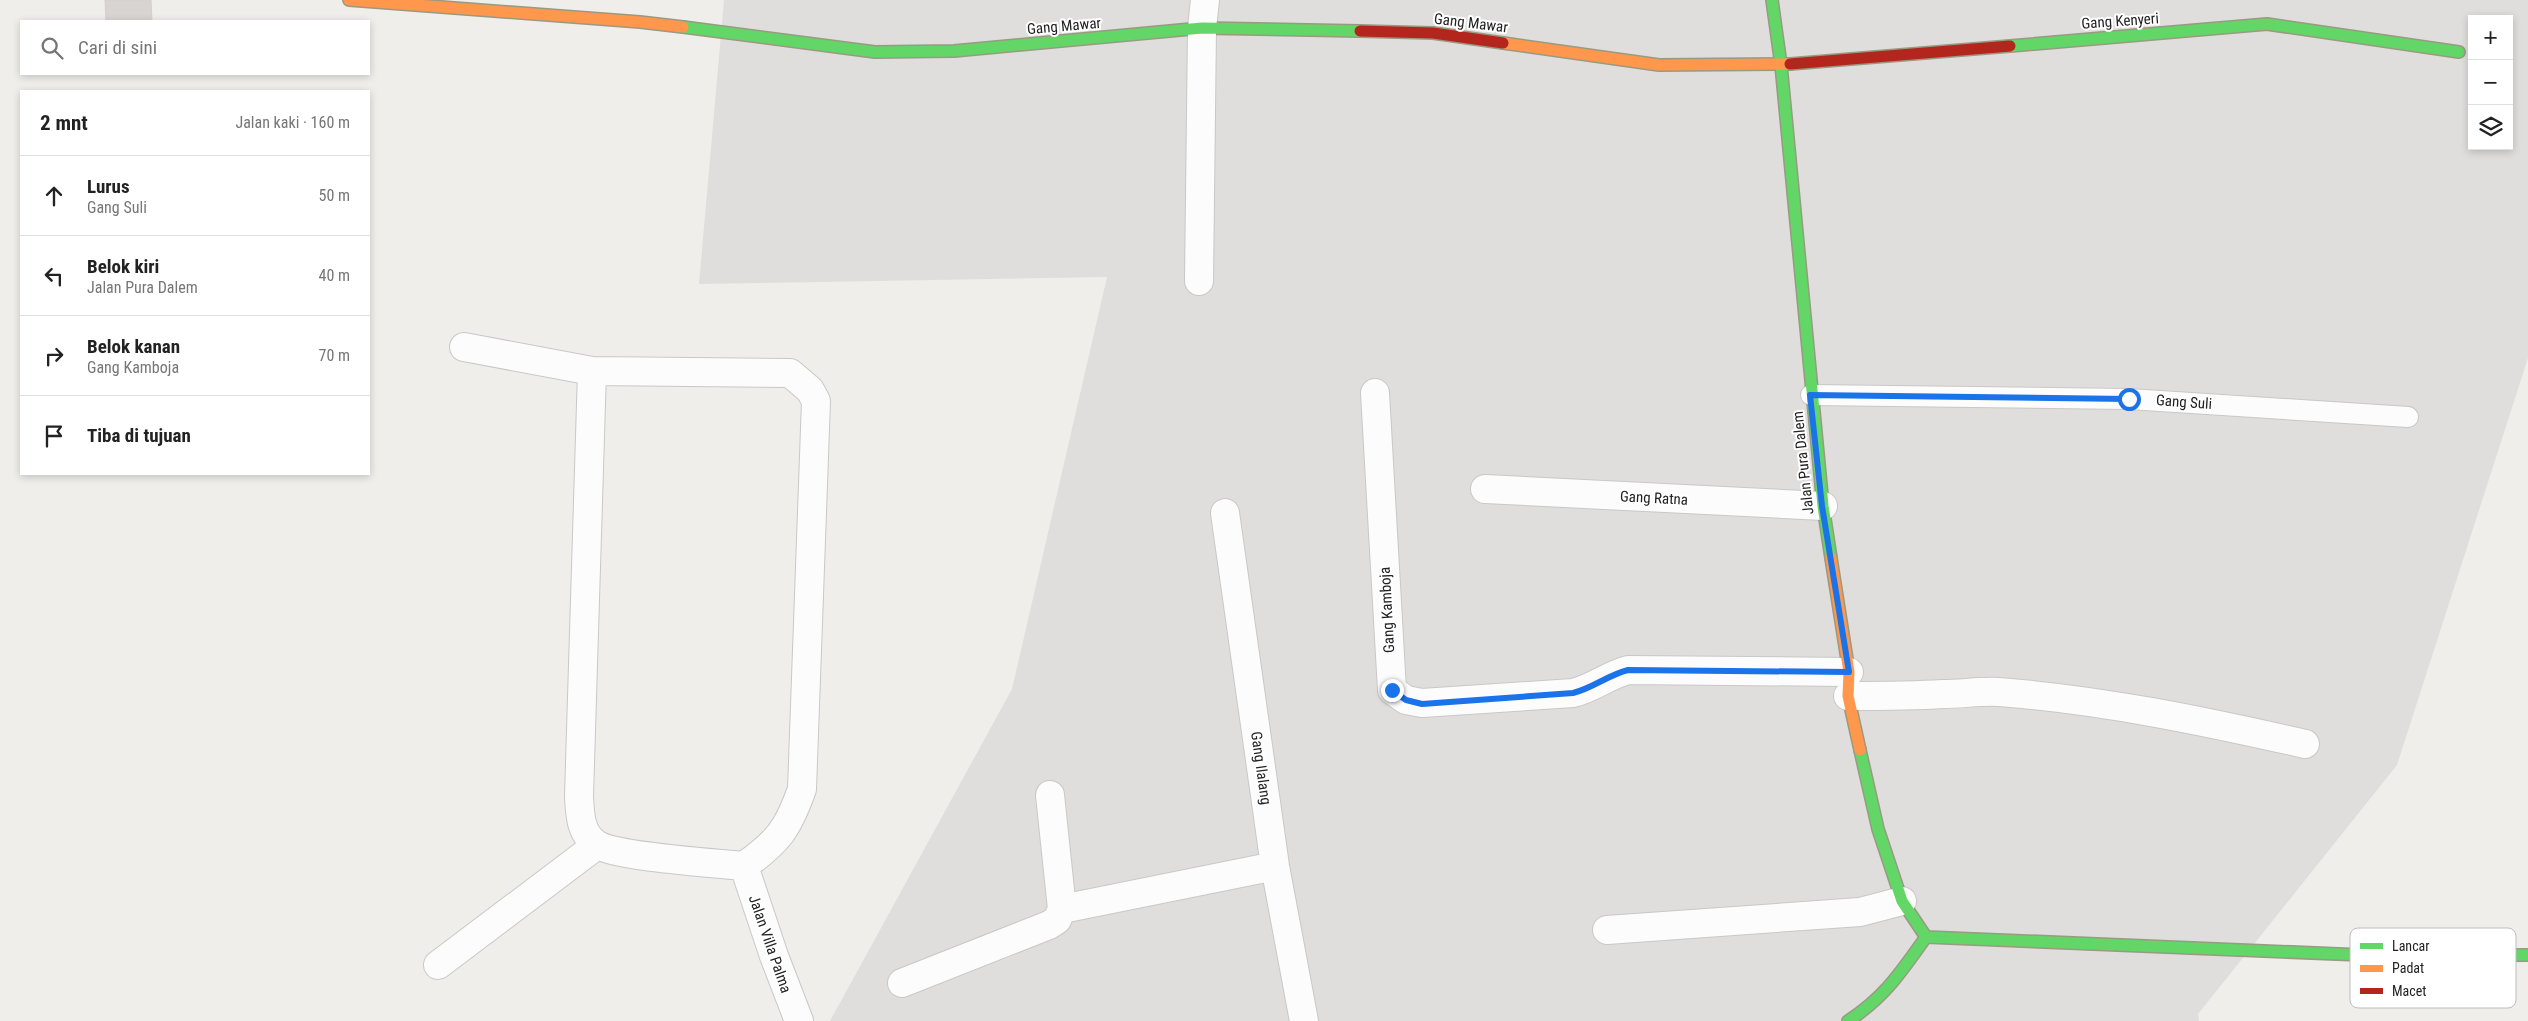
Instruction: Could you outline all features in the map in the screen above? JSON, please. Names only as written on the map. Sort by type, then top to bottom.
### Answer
[{"type":"street","name":"Gang Mawar","points":[[349,0],[640,22],[875,52],[954,51],[1202,28],[1433,33],[1659,65],[1782,65]]},
{"type":"street","points":[[1199,281],[1202,28],[1204,0]]},
{"type":"street","name":"Jalan Pura Dalem","points":[[1772,0],[1782,65],[1810,395],[1822,506],[1849,684],[1878,829],[1902,901],[1926,937]]},
{"type":"street","name":"Gang Kenyeri","points":[[1782,65],[2267,24],[2459,52]]},
{"type":"street","points":[[464,347],[592,370],[790,373],[810,390],[816,401],[802,789],[784,831],[768,849],[744,866],[622,852],[597,845],[584,830],[579,796],[592,370]]},
{"type":"street","name":"Gang Kamboja","points":[[1375,393],[1392,690],[1406,700],[1422,704],[1573,693],[1593,686],[1613,674],[1628,670],[1849,684]]},
{"type":"street","name":"Gang Ratna","points":[[1485,489],[1822,506]]},
{"type":"street","name":"Gang Ilalang","points":[[1225,513],[1275,866],[1304,1021]]},
{"type":"street","points":[[1849,684],[1997,692],[2070,699],[2140,712],[2181,716],[2305,744]]},
{"type":"street","points":[[902,983],[1049,925],[1057,920],[1062,909],[1050,795]]},
{"type":"street","points":[[438,965],[597,845]]},
{"type":"street","name":"Jalan Villa Palma","points":[[744,866],[774,956],[799,1021]]},
{"type":"street","points":[[1062,909],[1275,866]]},
{"type":"street","points":[[1608,930],[1860,912],[1902,901]]},
{"type":"street","points":[[1848,1021],[1872,1006],[1894,982],[1926,937],[2350,955]]},
{"type":"lane","name":"Gang Suli","points":[[1810,395],[2129,399],[2408,417]]},
{"type":"shaded area","points":[[724,0],[2528,0],[2528,358],[2397,765],[2198,1014],[2199,1021],[830,1021],[1012,689],[1107,277],[699,284]]},
{"type":"building","points":[[105,0],[151,0],[152,20],[106,20]]},
{"type":"traffic: fast","points":[[1772,0],[1781,65],[1823,506],[1831,558]]},
{"type":"traffic: fast","points":[[2010,46],[2267,24],[2459,52]]},
{"type":"traffic: fast","points":[[683,27],[875,52],[954,51],[1202,28],[1360,31]]},
{"type":"traffic: fast","points":[[1860,750],[1878,829],[1902,901],[1926,937]]},
{"type":"traffic: fast","points":[[1926,937],[2350,955]]},
{"type":"traffic: fast","points":[[1848,1021],[1882,993],[1900,973],[1926,937]]},
{"type":"traffic: fast","points":[[2516,955],[2528,955]]},
{"type":"traffic: slow","points":[[349,0],[640,22],[683,27]]},
{"type":"traffic: slow","points":[[1503,43],[1659,65],[1790,64]]},
{"type":"traffic: slow","points":[[1831,558],[1849,672],[1848,696],[1860,750]]},
{"type":"traffic: jam","points":[[1360,31],[1433,33],[1503,43]]},
{"type":"traffic: jam","points":[[1790,64],[2010,46]]},
{"type":"route","points":[[1392,690],[1406,700],[1422,704],[1573,693],[1583,691],[1613,674],[1628,670],[1849,672],[1822,506],[1810,395],[2129,399]]}]
